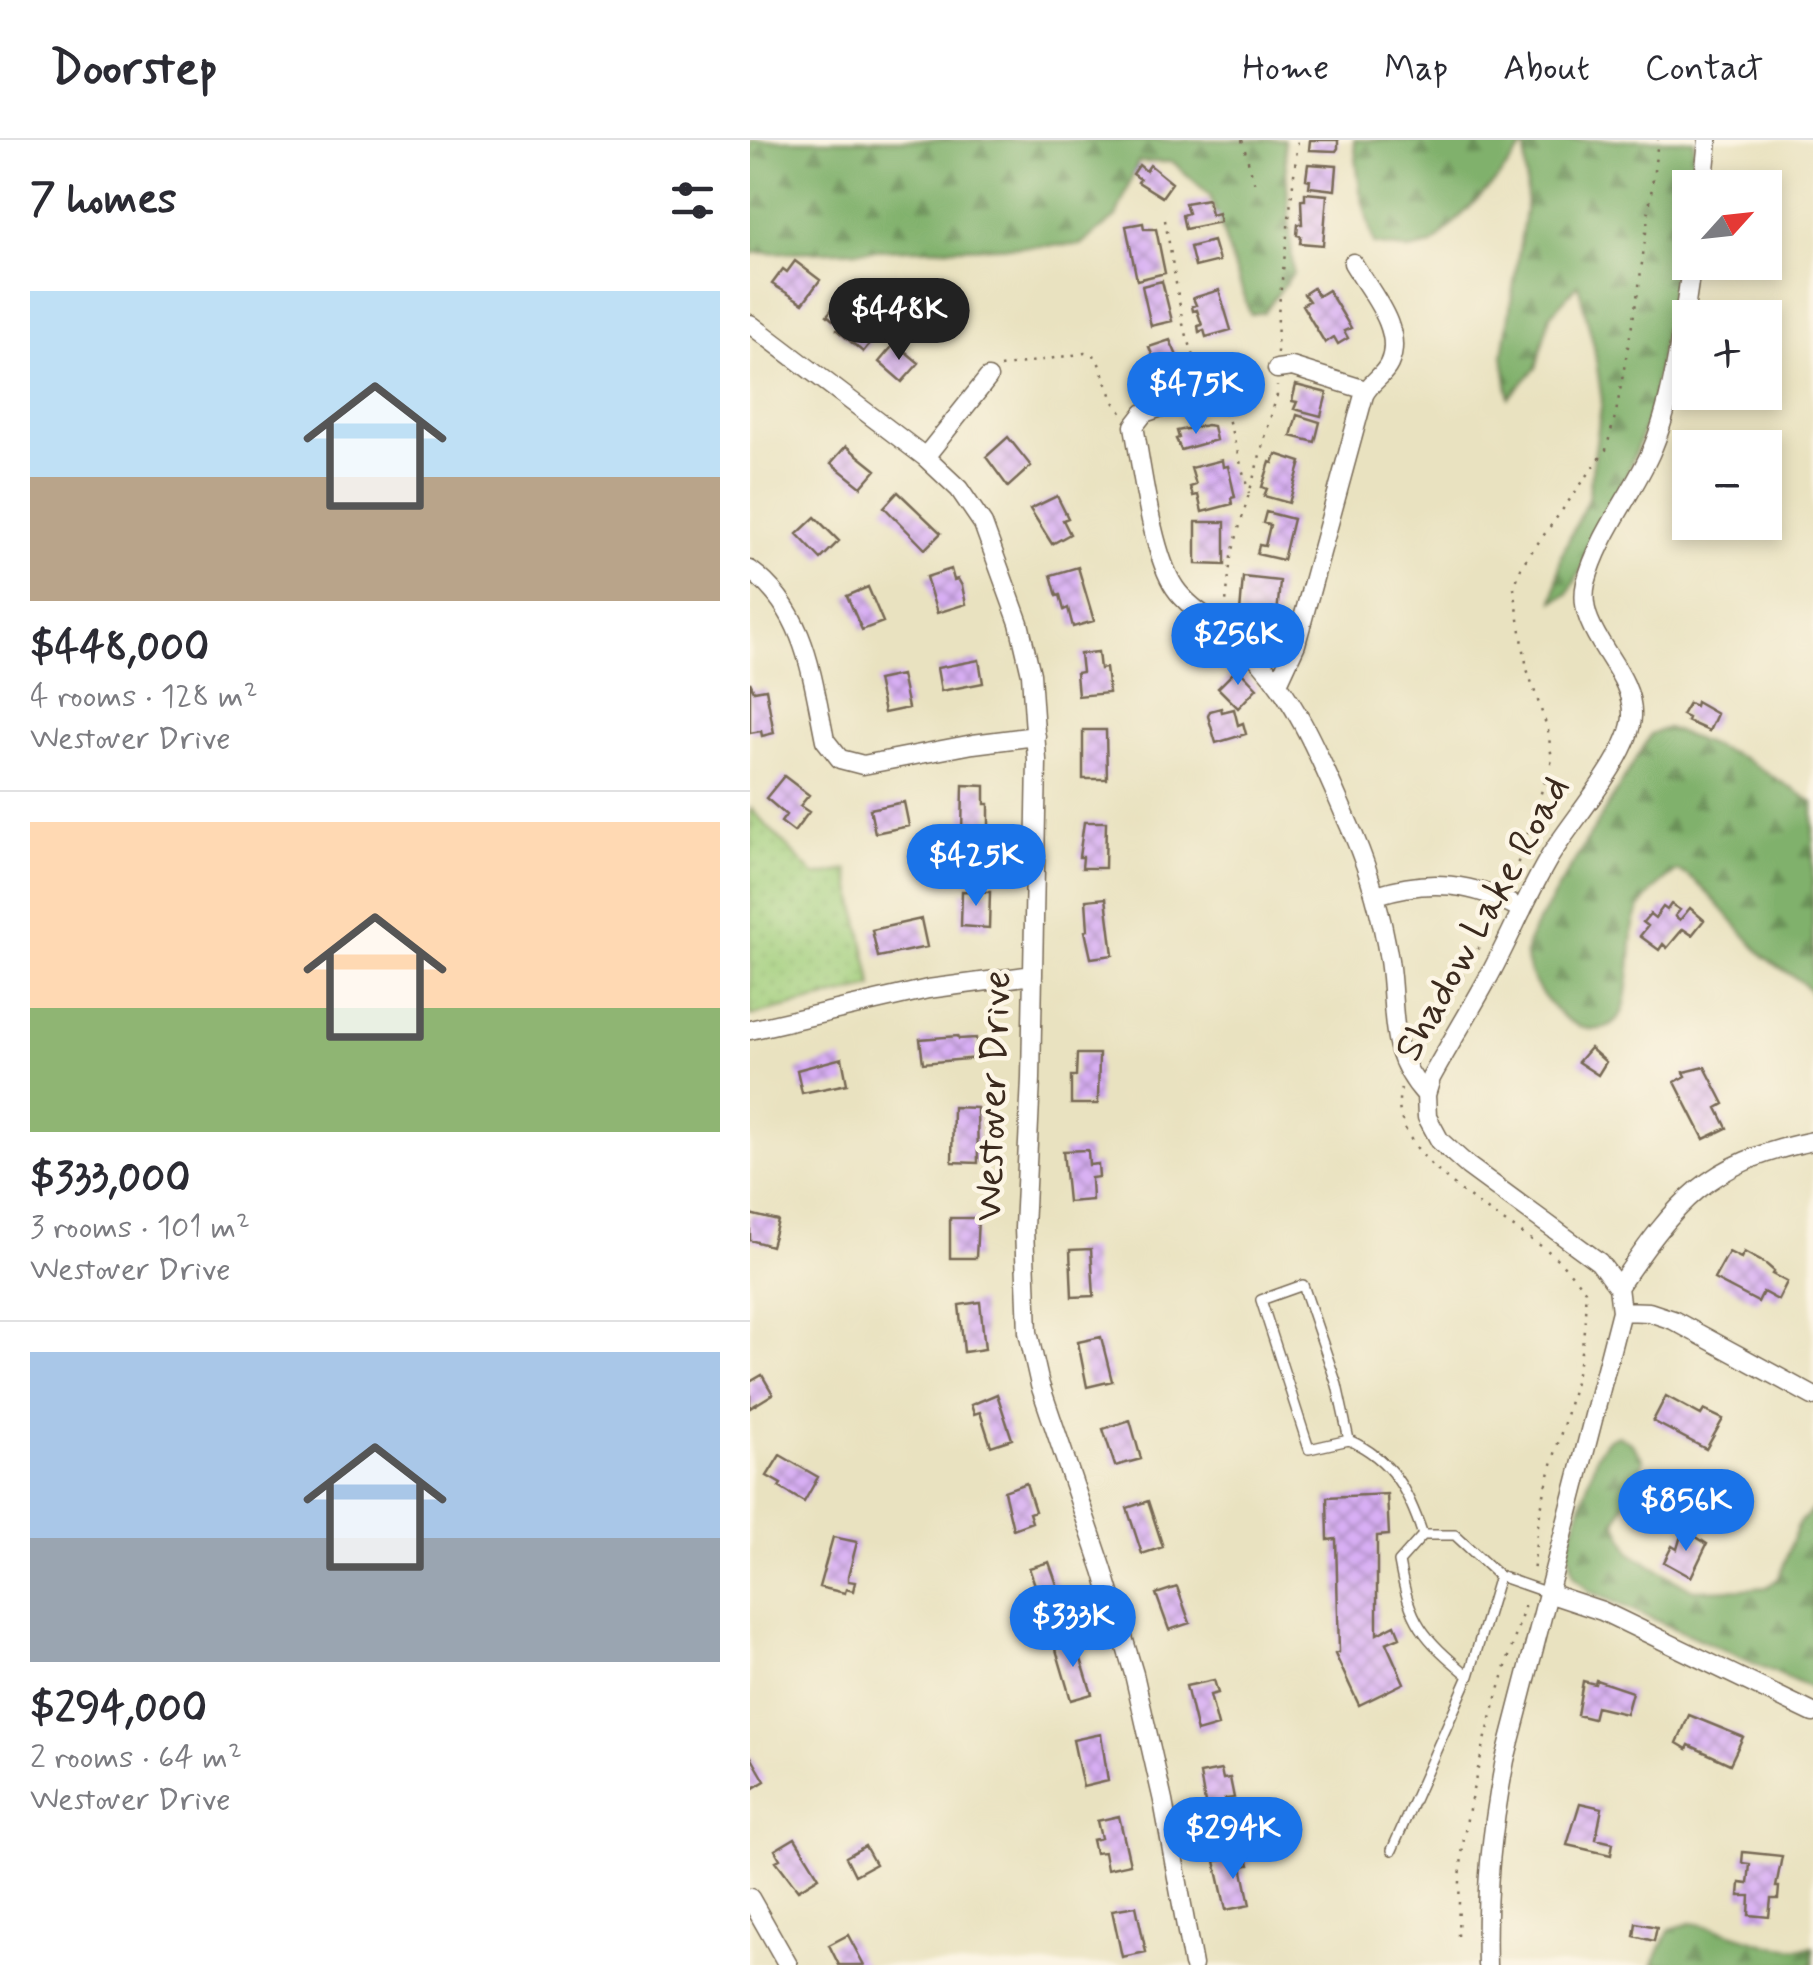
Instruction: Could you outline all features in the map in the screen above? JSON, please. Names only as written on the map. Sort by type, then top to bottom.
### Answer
[{"type":"street","points":[[1705,170],[1708,140]]},
{"type":"street","points":[[1278,683],[1296,644],[1366,390],[1390,361],[1394,335],[1353,263]]},
{"type":"street","name":"Shadow Lake Road","points":[[1618,1287],[1599,1262],[1440,1141],[1427,1117],[1426,1095],[1431,1078],[1488,979],[1514,905],[1621,750],[1631,727],[1629,692],[1594,630],[1585,586],[1598,549],[1650,454],[1661,422],[1689,280]]},
{"type":"street","name":"Westover Drive","points":[[750,324],[925,457],[967,498],[996,553],[1027,654],[1036,736],[1024,1228],[1030,1345],[1134,1674],[1163,1800],[1193,1965]]},
{"type":"street","points":[[1277,369],[1292,366],[1366,390]]},
{"type":"street","points":[[925,457],[988,378]]},
{"type":"street","points":[[1206,392],[1144,413],[1134,426],[1157,534],[1173,586],[1188,603],[1250,651],[1278,683],[1340,805],[1376,895],[1390,965],[1396,1044],[1408,1074],[1426,1095]]},
{"type":"street","points":[[750,570],[772,588],[801,637],[825,740],[840,759],[863,764],[1036,736]]},
{"type":"street","points":[[1376,895],[1409,886],[1448,884],[1477,889],[1514,905]]},
{"type":"street","points":[[750,1030],[928,989],[1033,975]]},
{"type":"street","points":[[1487,1965],[1490,1834],[1540,1590],[1621,1311],[1618,1287],[1668,1215],[1705,1183],[1732,1167],[1813,1142]]},
{"type":"street","points":[[1621,1311],[1649,1312],[1673,1320],[1813,1396]]},
{"type":"street","points":[[1540,1590],[1602,1611],[1813,1713]]},
{"type":"street","points":[[750,1898],[788,1965]]},
{"type":"lane","points":[[1349,1440],[1337,1385],[1303,1285],[1261,1300],[1308,1449],[1349,1440],[1373,1451],[1408,1491],[1423,1534]]},
{"type":"lane","points":[[1423,1534],[1455,1535],[1499,1576],[1540,1590]]},
{"type":"lane","points":[[1423,1534],[1399,1562],[1406,1605],[1433,1647],[1469,1676]]},
{"type":"lane","points":[[1392,1850],[1469,1676],[1499,1576]]},
{"type":"path","points":[[1242,140],[1254,185]]},
{"type":"path","points":[[1223,627],[1231,556],[1277,395],[1278,314],[1298,140]]},
{"type":"path","points":[[1458,1936],[1466,1822],[1482,1755],[1540,1590],[1538,1520],[1577,1382],[1586,1315],[1585,1290],[1552,1254],[1428,1162],[1398,1115],[1399,1092],[1514,905],[1552,760],[1548,730],[1527,669],[1514,588],[1522,564],[1606,450],[1639,286],[1658,140]]},
{"type":"path","points":[[1165,220],[1183,324],[1214,412],[1228,415],[1249,494]]},
{"type":"path","points":[[988,378],[1002,366],[1084,352],[1096,356],[1114,402],[1134,426]]},
{"type":"path","points":[[1206,392],[1277,369]]},
{"type":"green space","points":[[750,140],[1284,140],[1293,273],[1264,312],[1250,314],[1210,195],[1173,162],[1138,162],[1116,217],[1080,245],[751,253]]},
{"type":"green space","points":[[1354,140],[1694,140],[1692,170],[1672,170],[1673,280],[1651,409],[1626,478],[1590,553],[1568,594],[1554,601],[1561,556],[1588,499],[1602,401],[1594,346],[1578,284],[1550,315],[1536,368],[1509,397],[1503,355],[1527,198],[1525,145],[1497,180],[1432,245],[1409,250],[1374,244],[1360,190]]},
{"type":"green space","points":[[1667,728],[1743,758],[1813,802],[1813,996],[1797,979],[1765,957],[1698,884],[1677,871],[1639,909],[1621,1014],[1608,1026],[1593,1029],[1577,1025],[1562,1016],[1537,987],[1529,971],[1527,945],[1651,734]]},
{"type":"green space","points":[[750,808],[815,876],[848,870],[873,987],[750,1016]]},
{"type":"green space","points":[[1618,1435],[1631,1443],[1643,1459],[1616,1522],[1631,1553],[1693,1590],[1767,1587],[1779,1578],[1798,1525],[1813,1509],[1813,1689],[1589,1591],[1574,1575],[1568,1547],[1597,1454],[1607,1440]]},
{"type":"green space","points":[[1691,1923],[1783,1947],[1813,1947],[1813,1965],[1653,1965],[1670,1929]]},
{"type":"building","points":[[1310,140],[1338,140],[1338,148],[1309,150]]},
{"type":"building","points":[[1308,164],[1337,166],[1335,190],[1309,187]]},
{"type":"building","points":[[1139,165],[1146,171],[1150,165],[1172,183],[1162,197],[1138,182],[1140,179],[1133,174]]},
{"type":"building","points":[[1305,193],[1327,195],[1323,245],[1300,243],[1301,236],[1297,235]]},
{"type":"building","points":[[1208,199],[1211,215],[1218,213],[1220,222],[1185,229],[1185,203]]},
{"type":"building","points":[[1143,223],[1144,229],[1156,229],[1165,273],[1137,280],[1126,226]]},
{"type":"building","points":[[1213,241],[1219,261],[1195,267],[1190,247]]},
{"type":"building","points":[[795,261],[820,280],[803,303],[772,284]]},
{"type":"building","points":[[1162,281],[1172,321],[1151,326],[1142,286]]},
{"type":"building","points":[[1313,288],[1318,296],[1328,290],[1351,328],[1344,331],[1348,338],[1338,344],[1334,337],[1325,343],[1302,305],[1309,301],[1304,294]]},
{"type":"building","points":[[1219,290],[1231,330],[1206,337],[1204,330],[1199,332],[1198,326],[1202,325],[1197,310],[1193,311],[1193,298]]},
{"type":"building","points":[[842,298],[877,328],[863,352],[837,330],[840,326],[827,315]]},
{"type":"building","points":[[1170,340],[1188,381],[1166,389],[1149,347]]},
{"type":"building","points":[[895,343],[919,363],[902,382],[879,362]]},
{"type":"building","points":[[1296,385],[1327,393],[1321,416],[1294,409]]},
{"type":"building","points":[[1297,415],[1320,422],[1315,442],[1291,436]]},
{"type":"building","points":[[1213,426],[1216,440],[1181,450],[1177,431]]},
{"type":"building","points":[[1008,437],[1031,466],[1008,487],[986,457]]},
{"type":"building","points":[[846,446],[876,470],[861,487],[831,463]]},
{"type":"building","points":[[1276,454],[1301,462],[1289,503],[1264,496],[1267,489],[1262,487]]},
{"type":"building","points":[[1222,460],[1223,467],[1228,466],[1235,497],[1231,498],[1232,504],[1202,512],[1198,495],[1193,496],[1190,487],[1196,485],[1191,468]]},
{"type":"building","points":[[898,492],[941,533],[925,549],[884,507]]},
{"type":"building","points":[[1057,496],[1068,518],[1063,520],[1070,534],[1052,544],[1030,509]]},
{"type":"building","points":[[1266,512],[1293,519],[1283,560],[1257,554],[1259,545],[1265,546],[1270,525],[1263,523]]},
{"type":"building","points":[[815,517],[839,541],[821,559],[797,534]]},
{"type":"building","points":[[1196,522],[1225,522],[1225,565],[1196,564]]},
{"type":"building","points":[[1078,567],[1094,621],[1073,627],[1051,575]]},
{"type":"building","points":[[951,569],[954,580],[958,579],[962,586],[966,604],[937,613],[926,577]]},
{"type":"building","points":[[1243,577],[1280,581],[1276,627],[1239,624]]},
{"type":"building","points":[[868,587],[883,622],[862,630],[847,596]]},
{"type":"building","points":[[1098,652],[1100,669],[1106,668],[1109,693],[1078,696],[1076,673],[1082,672],[1080,654]]},
{"type":"building","points":[[979,660],[983,683],[941,691],[937,668]]},
{"type":"building","points":[[1238,668],[1257,688],[1238,708],[1218,688]]},
{"type":"building","points":[[901,675],[908,708],[884,713],[877,680]]},
{"type":"building","points":[[750,682],[754,691],[766,689],[774,733],[750,733]]},
{"type":"building","points":[[1696,702],[1717,714],[1709,731],[1682,715],[1689,703],[1695,706]]},
{"type":"building","points":[[1221,708],[1222,712],[1234,709],[1238,725],[1243,723],[1246,734],[1216,743],[1208,716],[1210,711]]},
{"type":"building","points":[[1083,730],[1106,730],[1107,779],[1083,779]]},
{"type":"building","points":[[784,776],[809,795],[800,806],[809,812],[794,832],[781,822],[786,815],[766,798]]},
{"type":"building","points":[[963,785],[985,786],[989,833],[962,833]]},
{"type":"building","points":[[904,802],[909,826],[875,833],[870,809]]},
{"type":"building","points":[[1084,822],[1106,822],[1105,868],[1082,868],[1083,857],[1079,857]]},
{"type":"building","points":[[962,891],[990,892],[989,928],[961,926]]},
{"type":"building","points":[[1106,898],[1113,955],[1091,958],[1085,931],[1086,900]]},
{"type":"building","points":[[1671,904],[1680,910],[1675,916],[1680,920],[1690,908],[1704,920],[1692,935],[1683,929],[1667,948],[1663,944],[1659,950],[1640,936],[1648,926],[1643,922],[1650,914],[1655,918],[1663,907],[1667,910]]},
{"type":"building","points":[[921,919],[927,947],[878,957],[872,930]]},
{"type":"building","points":[[976,1038],[978,1058],[923,1063],[920,1039]]},
{"type":"building","points":[[1590,1048],[1606,1062],[1598,1075],[1578,1062]]},
{"type":"building","points":[[1077,1054],[1099,1054],[1098,1104],[1071,1104],[1071,1076],[1076,1076]]},
{"type":"building","points":[[842,1058],[847,1084],[802,1093],[797,1070]]},
{"type":"building","points":[[1705,1067],[1724,1104],[1717,1108],[1727,1128],[1704,1139],[1675,1082],[1686,1076],[1684,1072]]},
{"type":"building","points":[[953,1107],[977,1108],[978,1163],[952,1162]]},
{"type":"building","points":[[1088,1150],[1089,1165],[1098,1164],[1099,1177],[1091,1178],[1092,1200],[1068,1202],[1063,1151]]},
{"type":"building","points":[[750,1214],[778,1221],[771,1246],[750,1240]]},
{"type":"building","points":[[950,1218],[978,1218],[976,1258],[950,1258]]},
{"type":"building","points":[[1091,1249],[1094,1296],[1072,1297],[1070,1250]]},
{"type":"building","points":[[1729,1252],[1741,1258],[1744,1252],[1787,1282],[1778,1300],[1763,1292],[1758,1302],[1714,1279]]},
{"type":"building","points":[[980,1302],[985,1349],[964,1352],[959,1305]]},
{"type":"building","points":[[1101,1337],[1112,1381],[1087,1387],[1078,1342]]},
{"type":"building","points":[[762,1375],[773,1394],[750,1408],[750,1382]]},
{"type":"building","points":[[997,1394],[1012,1439],[991,1446],[980,1412],[974,1414],[971,1405]]},
{"type":"building","points":[[1666,1396],[1701,1415],[1704,1410],[1723,1419],[1706,1449],[1653,1421]]},
{"type":"building","points":[[1130,1420],[1141,1459],[1115,1466],[1103,1429]]},
{"type":"building","points":[[780,1455],[818,1477],[804,1502],[767,1476]]},
{"type":"building","points":[[1026,1483],[1035,1511],[1029,1513],[1032,1522],[1013,1529],[1004,1491]]},
{"type":"building","points":[[1387,1494],[1389,1535],[1377,1536],[1377,1634],[1395,1625],[1400,1637],[1386,1643],[1404,1683],[1359,1705],[1335,1654],[1339,1652],[1336,1539],[1328,1540],[1327,1497]]},
{"type":"building","points":[[1148,1501],[1163,1547],[1142,1554],[1127,1508]]},
{"type":"building","points":[[1687,1531],[1707,1544],[1691,1577],[1664,1562],[1672,1546],[1677,1549],[1682,1532]]},
{"type":"building","points":[[833,1537],[857,1542],[848,1577],[848,1581],[855,1582],[853,1591],[819,1587]]},
{"type":"building","points":[[1049,1562],[1065,1607],[1045,1613],[1029,1568]]},
{"type":"building","points":[[1177,1587],[1190,1623],[1169,1630],[1156,1594]]},
{"type":"building","points":[[1075,1640],[1092,1694],[1071,1700],[1055,1646]]},
{"type":"building","points":[[1214,1680],[1218,1693],[1210,1695],[1218,1726],[1197,1732],[1186,1686]]},
{"type":"building","points":[[1596,1680],[1632,1692],[1626,1714],[1596,1707],[1593,1719],[1577,1715],[1583,1681],[1595,1684]]},
{"type":"building","points":[[1689,1715],[1743,1737],[1730,1764],[1677,1743]]},
{"type":"building","points":[[1101,1734],[1108,1781],[1083,1787],[1073,1740]]},
{"type":"building","points":[[750,1755],[765,1781],[750,1790]]},
{"type":"building","points":[[1221,1770],[1223,1779],[1230,1778],[1234,1798],[1225,1799],[1229,1817],[1208,1821],[1200,1774]]},
{"type":"building","points":[[1580,1803],[1602,1808],[1596,1839],[1613,1843],[1611,1855],[1567,1845]]},
{"type":"building","points":[[1119,1816],[1130,1864],[1107,1869],[1104,1852],[1095,1853],[1092,1840],[1101,1838],[1097,1821]]},
{"type":"building","points":[[795,1838],[819,1877],[798,1890],[776,1861],[780,1859],[775,1850]]},
{"type":"building","points":[[865,1846],[875,1864],[855,1875],[846,1857]]},
{"type":"building","points":[[1743,1852],[1782,1856],[1776,1887],[1778,1899],[1771,1899],[1769,1917],[1749,1915],[1750,1896],[1739,1896],[1740,1883],[1748,1884],[1750,1864],[1742,1863]]},
{"type":"building","points":[[1247,1856],[1249,1865],[1242,1866],[1250,1905],[1226,1910],[1215,1861]]},
{"type":"building","points":[[1136,1906],[1146,1952],[1122,1957],[1112,1910]]},
{"type":"building","points":[[1636,1923],[1657,1927],[1654,1941],[1634,1936]]},
{"type":"building","points":[[848,1935],[864,1965],[839,1965],[829,1945]]}]
